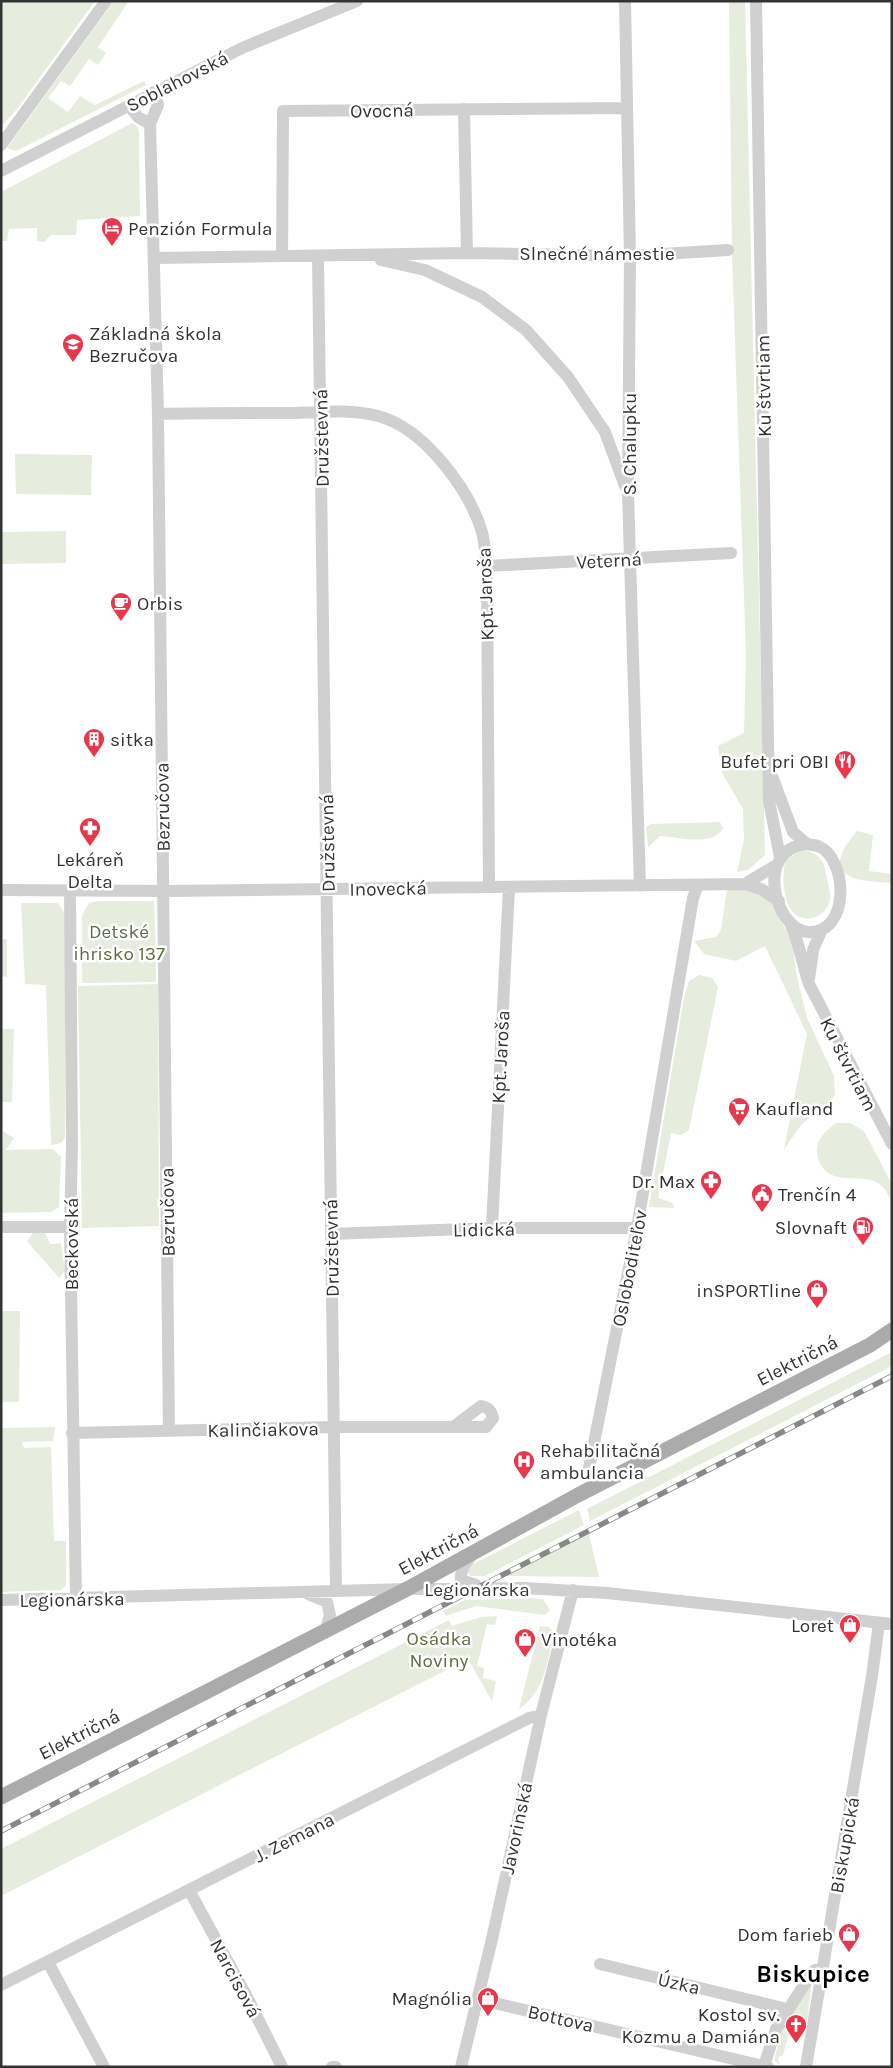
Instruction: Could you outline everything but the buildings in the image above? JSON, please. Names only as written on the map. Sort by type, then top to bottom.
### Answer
[{"type":"main road","name":"Električná","points":[[1,1797],[326,1628],[407,1589],[578,1495],[870,1345],[892,1330]]},
{"type":"main road","points":[[870,1345],[892,1344]]},
{"type":"street","points":[[1,145],[106,1]]},
{"type":"street","name":"Soblahovská","points":[[1,171],[154,92],[269,36],[357,1]]},
{"type":"street","name":"S. Chalupku","points":[[625,1],[630,256],[628,493],[632,559],[640,886]]},
{"type":"street","name":"Ku štvrtiam","points":[[756,1],[769,801],[778,861],[774,876],[782,913],[791,925],[801,947],[803,966],[809,984],[892,1144]]},
{"type":"street","name":"Bezručova","points":[[154,92],[158,105],[150,124],[158,414],[169,1431]]},
{"type":"street","points":[[129,106],[138,117],[150,124]]},
{"type":"street","name":"Ovocná","points":[[282,256],[283,112],[627,108]]},
{"type":"street","points":[[464,109],[466,253]]},
{"type":"street","name":"Slnečné námestie","points":[[318,257],[466,253],[630,256],[728,250]]},
{"type":"street","name":"Slnečné námestie","points":[[362,256],[425,270],[482,297],[526,330],[568,377],[605,432],[628,493]]},
{"type":"street","points":[[155,258],[318,257]]},
{"type":"street","name":"Družstevná","points":[[318,257],[336,1592]]},
{"type":"street","name":"Kpt. Jaroša","points":[[158,414],[348,411],[380,417],[406,430],[432,451],[452,474],[470,502],[482,533],[487,566],[489,887]]},
{"type":"street","name":"Veterná","points":[[487,566],[731,553]]},
{"type":"street","name":"Ku štvrtiam","points":[[770,771],[793,832],[807,844],[819,846],[828,853],[839,881],[841,903],[837,913],[822,929],[813,950],[809,984]]},
{"type":"street","points":[[778,861],[797,845],[807,844]]},
{"type":"street","name":"Inovecká","points":[[745,884],[778,861]]},
{"type":"street","name":"Inovecká","points":[[1,890],[164,891],[745,884],[761,889],[779,902]]},
{"type":"street","name":"Osloboditeľov","points":[[588,1473],[638,1228],[693,898],[698,885]]},
{"type":"street","name":"Kpt. Jaroša","points":[[492,1228],[509,887]]},
{"type":"street","name":"Beckovská","points":[[70,890],[72,1145],[70,1227],[76,1599]]},
{"type":"street","points":[[791,925],[808,932],[822,929]]},
{"type":"street","points":[[1,1227],[70,1227]]},
{"type":"street","name":"Lidická","points":[[331,1234],[492,1228],[638,1228]]},
{"type":"street","points":[[870,1345],[892,1321]]},
{"type":"street","name":"Kalinčiakova","points":[[72,1433],[334,1427],[453,1427]]},
{"type":"street","points":[[474,1552],[464,1566],[461,1580],[488,1588]]},
{"type":"street","name":"Legionárska","points":[[1,1600],[407,1589],[573,1590],[892,1624]]},
{"type":"street","name":"Javorinská","points":[[461,2067],[541,1715],[573,1590]]},
{"type":"street","points":[[304,1592],[327,1602],[330,1615],[326,1628]]},
{"type":"street","name":"Biskupická","points":[[806,2067],[872,1676],[878,1622]]},
{"type":"street","name":"J. Zemana","points":[[1,1985],[529,1718],[541,1715]]},
{"type":"street","name":"Narcisová","points":[[189,1890],[245,1992],[282,2067]]},
{"type":"street","points":[[48,1962],[104,2067]]},
{"type":"street","name":"Úzka","points":[[600,1964],[787,2009]]},
{"type":"street","name":"Bottova","points":[[477,1999],[766,2066],[776,2029],[787,2009],[811,1974],[815,1970],[822,1970]]},
{"type":"green space","points":[[1,1],[95,1],[17,109],[1,127]]},
{"type":"green space","points":[[114,1],[129,1],[98,47],[106,53],[98,65],[89,59],[70,86],[61,81],[48,98],[68,112],[80,96],[95,105],[144,81],[146,85],[16,151],[7,148]]},
{"type":"green space","points":[[729,1],[745,1],[765,855],[748,870],[737,872],[744,840],[743,809],[722,773],[718,746],[744,733],[746,655],[732,255]]},
{"type":"green space","points":[[132,123],[137,126],[139,131],[140,216],[77,220],[76,235],[51,235],[44,242],[37,241],[37,228],[9,229],[7,241],[1,241],[1,192]]},
{"type":"green space","points":[[15,454],[92,455],[91,495],[16,494]]},
{"type":"green space","points":[[66,531],[66,563],[1,564],[1,532]]},
{"type":"green space","points":[[720,822],[723,828],[712,837],[695,840],[660,836],[648,847],[646,827],[651,824]]},
{"type":"green space","points":[[857,831],[873,835],[869,871],[892,874],[892,883],[855,878],[847,875],[842,869],[840,861],[843,851]]},
{"type":"green space","points":[[801,850],[811,852],[821,859],[825,868],[830,893],[826,910],[817,917],[806,919],[795,914],[791,909],[783,881],[786,860]]},
{"type":"green space","points":[[747,889],[762,893],[771,901],[793,944],[796,973],[807,1018],[834,1076],[835,1095],[828,1104],[802,1124],[784,1149],[807,1034],[765,946],[736,961],[704,954],[694,941],[716,937],[721,930],[727,890]]},
{"type":"green space","name":"Detské ihrisko 137","points":[[98,901],[154,901],[156,982],[82,983],[82,915],[89,903]]},
{"type":"green space","points":[[21,903],[58,903],[65,915],[65,1138],[61,1143],[51,1145],[46,985],[25,984]]},
{"type":"green space","points":[[1,939],[7,939],[7,977],[1,976]]},
{"type":"green space","points":[[699,975],[712,978],[718,987],[689,1130],[681,1135],[671,1133],[658,1198],[673,1203],[674,1208],[649,1207],[684,997],[689,981]]},
{"type":"green space","points":[[158,984],[159,1226],[82,1228],[78,986]]},
{"type":"green space","points":[[1,1029],[14,1029],[12,1102],[1,1102]]},
{"type":"green space","points":[[836,1123],[850,1123],[864,1131],[892,1184],[892,1202],[878,1183],[871,1180],[837,1177],[823,1168],[818,1158],[818,1142]]},
{"type":"green space","points":[[3,1131],[14,1138],[6,1150],[53,1149],[61,1157],[59,1207],[51,1212],[1,1213]]},
{"type":"green space","points":[[41,1223],[50,1244],[61,1243],[65,1271],[59,1278],[27,1241]]},
{"type":"green space","points":[[1,1311],[20,1311],[19,1402],[1,1402]]},
{"type":"green space","points":[[892,1352],[892,1366],[590,1521],[587,1509]]},
{"type":"green space","points":[[55,1427],[53,1441],[22,1442],[24,1448],[51,1447],[54,1541],[66,1541],[66,1585],[61,1590],[1,1592],[1,1428]]},
{"type":"green space","points":[[579,1510],[584,1525],[485,1576],[470,1576],[467,1571],[471,1565]]},
{"type":"green space","points":[[589,1534],[599,1577],[505,1576]]},
{"type":"green space","points":[[543,1599],[550,1610],[545,1615],[476,1606],[446,1616],[443,1611],[465,1600]]},
{"type":"green space","name":"Osádka Noviny","points":[[497,1616],[495,1625],[487,1624],[477,1666],[484,1668],[483,1678],[496,1681],[492,1701],[468,1659],[1,1896],[1,1849],[449,1620],[452,1626],[481,1617]]},
{"type":"green space","points":[[540,1626],[549,1627],[554,1633],[547,1665],[540,1685],[528,1702],[519,1709]]},
{"type":"green space","points":[[813,1974],[807,2022],[789,2017],[785,2031],[789,2033],[783,2055],[778,2058],[780,2065],[774,2060],[786,2015]]},
{"type":"railway","points":[[1,1831],[892,1376]]},
{"type":"place","name":"Penzión Formula","points":[[112,247]]},
{"type":"place","name":"Základná škola Bezručova","points":[[73,363]]},
{"type":"place","name":"Orbis","points":[[121,622]]},
{"type":"place","name":"sitka","points":[[94,758]]},
{"type":"place","name":"Bufet pri OBI","points":[[845,780]]},
{"type":"place","name":"Lekáreň Delta","points":[[90,847]]},
{"type":"place","name":"Kaufland","points":[[739,1127]]},
{"type":"place","name":"Dr. Max","points":[[711,1200]]},
{"type":"place","name":"Trenčín 4","points":[[762,1213]]},
{"type":"place","name":"Slovnaft","points":[[863,1246]]},
{"type":"place","name":"inSPORTline","points":[[817,1309]]},
{"type":"place","name":"Rehabilitačná ambulancia","points":[[524,1480]]},
{"type":"place","name":"Loret","points":[[850,1644]]},
{"type":"place","name":"Vinotéka","points":[[525,1658]]},
{"type":"place","name":"Dom farieb","points":[[849,1953]]},
{"type":"place","name":"Magnólia","points":[[488,2017]]},
{"type":"place","name":"Kostol sv. Kozmu a Damiána","points":[[796,2044]]},
{"type":"district","name":"Biskupice","points":[[813,1974]]}]
